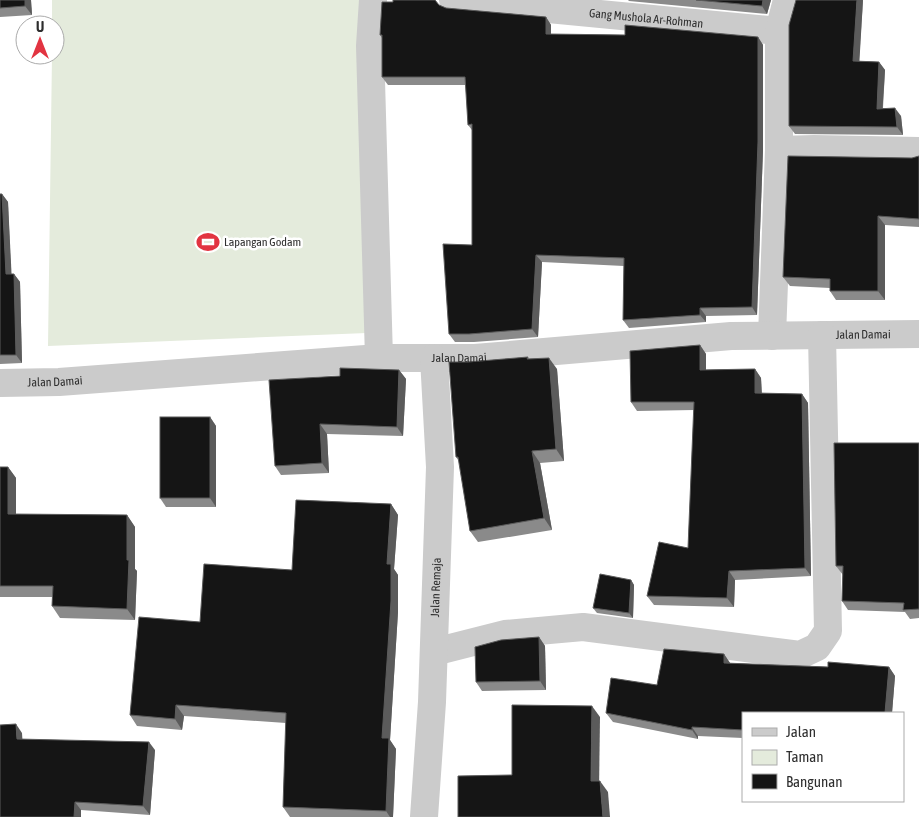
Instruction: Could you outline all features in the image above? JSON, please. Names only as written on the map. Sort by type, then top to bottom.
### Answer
[{"type":"street","points":[[374,0],[370,46],[379,358]]},
{"type":"street","name":"Gang Mushola Ar-Rohman","points":[[453,0],[779,31]]},
{"type":"street","points":[[772,336],[779,150],[779,31],[787,0]]},
{"type":"street","points":[[779,150],[919,151]]},
{"type":"street","name":"Jalan Damai","points":[[0,383],[58,382],[379,358],[475,358],[731,336],[919,334]]},
{"type":"street","points":[[434,652],[505,634],[583,627],[800,655],[818,647],[828,631],[822,335]]},
{"type":"street","name":"Jalan Remaja","points":[[424,817],[432,702],[440,467],[434,358]]},
{"type":"green space","name":"Lapangan Godam","points":[[52,0],[369,0],[367,333],[48,346],[52,65],[65,65],[65,15],[52,15]]},
{"type":"building","points":[[0,0],[25,0],[25,6],[0,8]]},
{"type":"building","points":[[393,0],[435,0],[439,5],[446,8],[546,17],[546,34],[625,35],[625,25],[758,37],[758,142],[752,307],[700,308],[700,315],[623,320],[624,258],[536,255],[532,329],[449,334],[443,244],[472,245],[472,124],[468,125],[465,77],[382,77],[382,35],[380,35],[382,2],[393,2]]},
{"type":"building","points":[[696,0],[763,0],[762,6]]},
{"type":"building","points":[[796,0],[857,0],[853,61],[879,62],[877,109],[895,108],[897,127],[789,126],[789,25]]},
{"type":"building","points":[[788,156],[912,158],[919,156],[919,219],[878,216],[878,291],[830,291],[830,279],[783,277]]},
{"type":"building","points":[[0,194],[2,194],[6,274],[14,274],[16,355],[0,355]]},
{"type":"building","points":[[700,345],[700,370],[755,369],[755,393],[802,394],[805,568],[729,571],[727,598],[647,596],[659,542],[688,548],[694,402],[631,402],[630,351]]},
{"type":"building","points":[[528,357],[527,359],[549,358],[556,449],[532,451],[544,518],[470,531],[458,457],[456,457],[449,362]]},
{"type":"building","points":[[340,368],[399,370],[397,427],[320,424],[322,463],[275,466],[269,380],[340,376]]},
{"type":"building","points":[[160,417],[210,417],[210,498],[160,498]]},
{"type":"building","points":[[834,443],[919,443],[919,609],[903,610],[904,603],[842,601],[843,566],[836,566]]},
{"type":"building","points":[[0,467],[8,467],[8,514],[127,515],[127,560],[129,560],[127,609],[52,606],[53,586],[0,586]]},
{"type":"building","points":[[296,500],[391,504],[387,564],[391,564],[391,601],[382,738],[389,738],[386,811],[283,807],[286,713],[176,705],[175,719],[130,715],[139,617],[200,622],[204,564],[292,570]]},
{"type":"building","points":[[600,574],[631,580],[629,613],[593,608]]},
{"type":"building","points":[[539,637],[540,681],[476,682],[475,647],[501,640]]},
{"type":"building","points":[[664,649],[724,654],[724,663],[828,667],[828,662],[889,667],[885,712],[742,712],[742,730],[692,727],[692,730],[606,713],[611,678],[657,685]]},
{"type":"building","points":[[512,705],[592,706],[591,781],[600,781],[603,817],[458,817],[458,776],[512,775]]},
{"type":"building","points":[[16,724],[17,739],[149,742],[143,806],[75,802],[74,817],[0,817],[0,725]]},
{"type":"place","name":"Lapangan Godam","points":[[208,242]]}]
